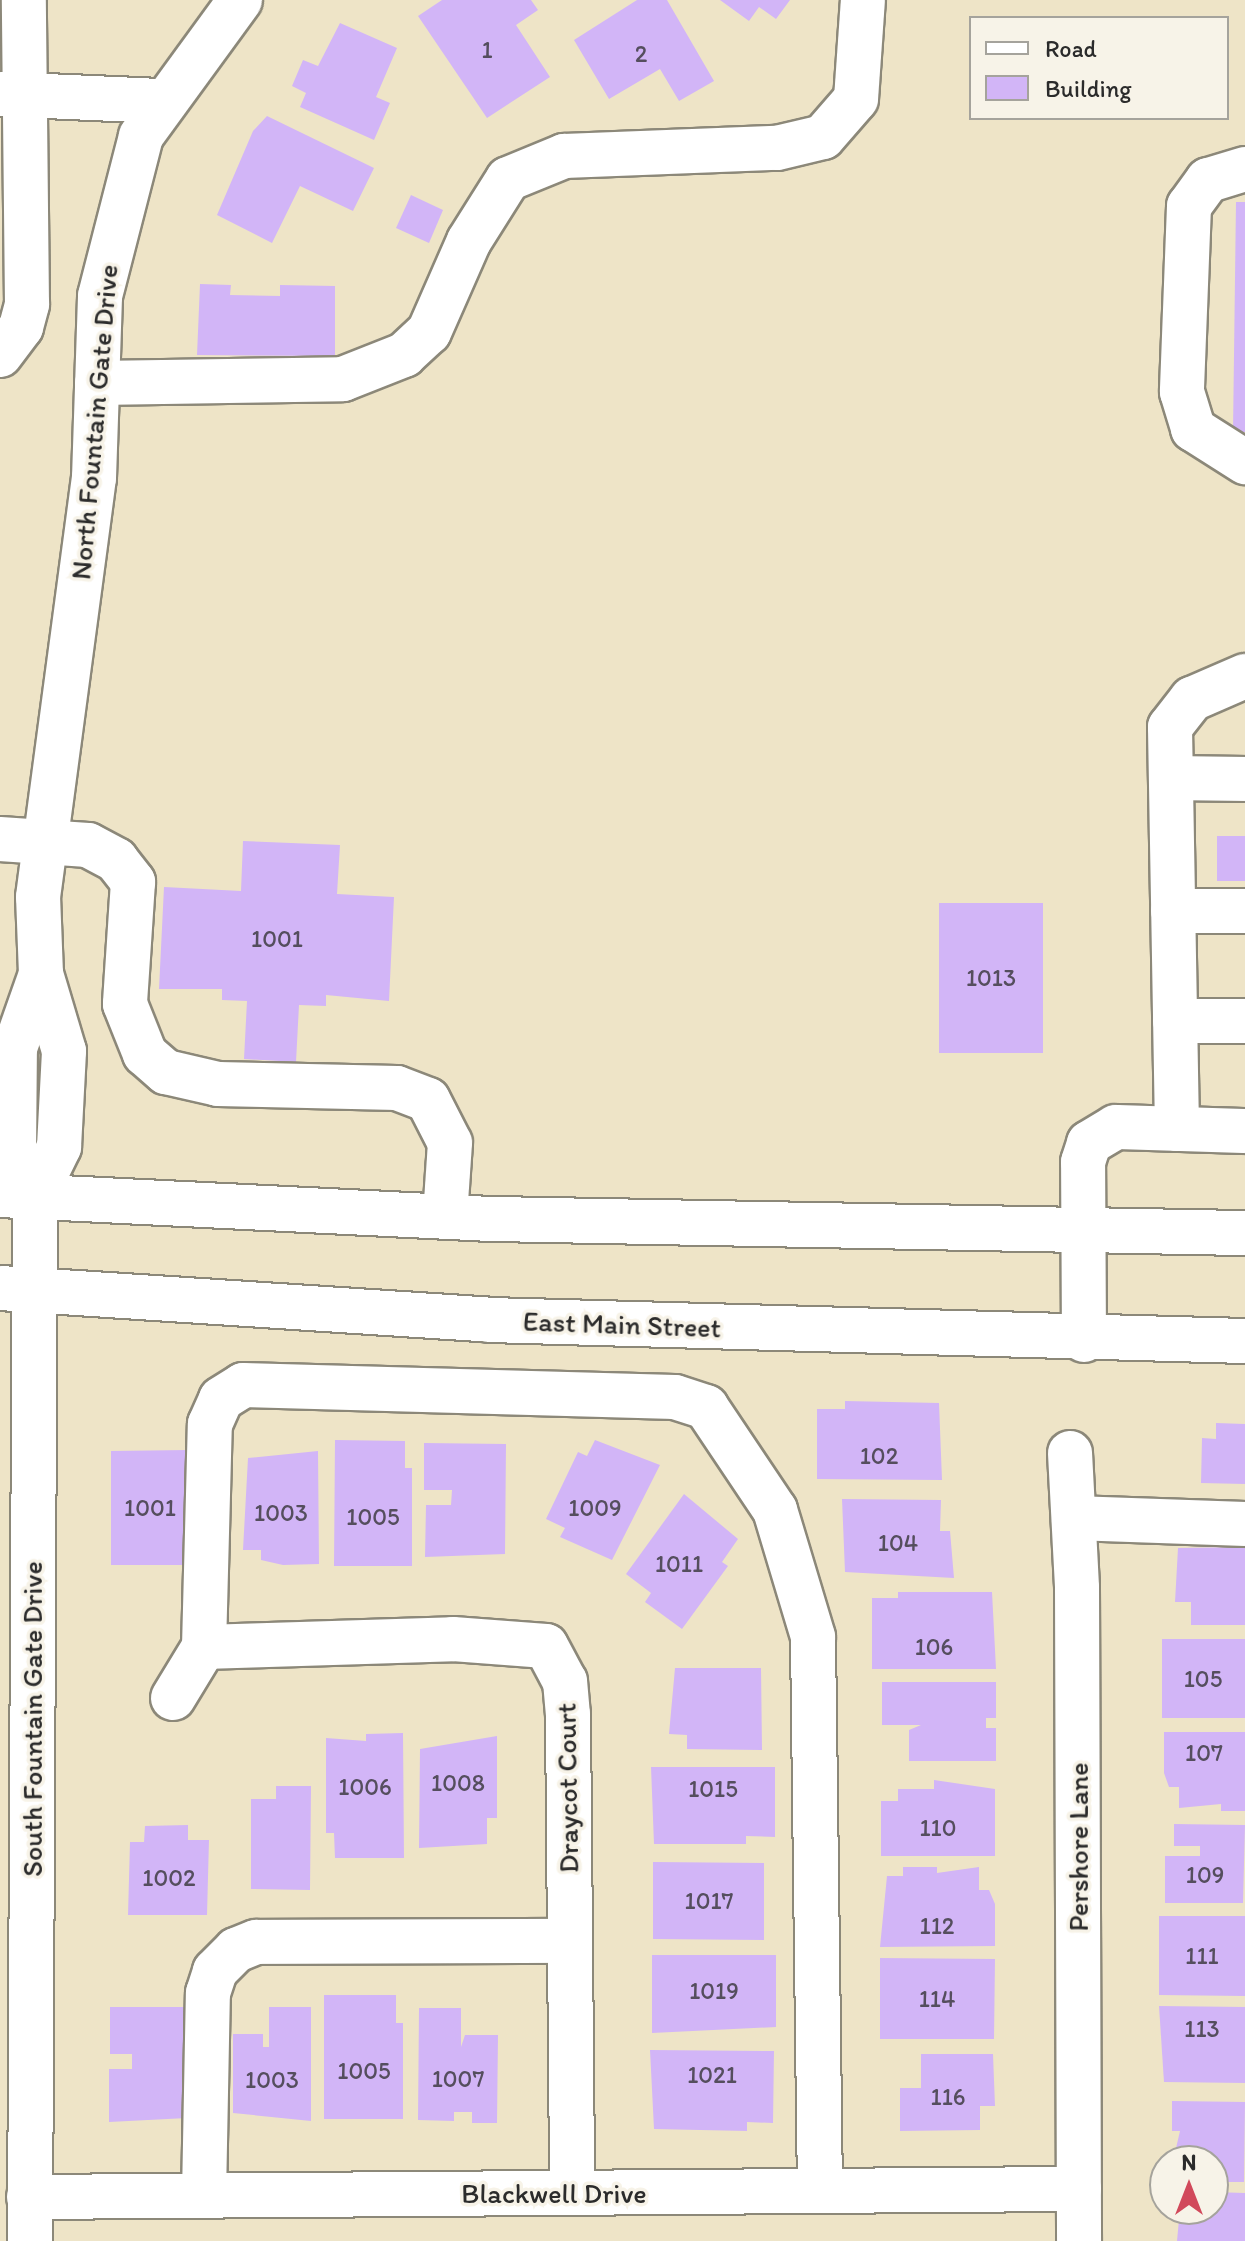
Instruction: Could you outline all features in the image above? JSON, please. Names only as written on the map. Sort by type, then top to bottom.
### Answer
[{"type":"street","points":[[0,355],[21,327],[27,304],[11,94],[24,0]]},
{"type":"street","name":"North Fountain Gate Drive","points":[[18,1196],[14,1153],[15,1048],[41,974],[38,897],[94,478],[100,296],[117,214],[160,101],[240,0]]},
{"type":"street","points":[[97,383],[343,379],[404,355],[429,332],[469,241],[508,179],[564,156],[777,148],[832,130],[856,99],[863,0]]},
{"type":"street","points":[[11,94],[160,101]]},
{"type":"street","points":[[1245,169],[1208,180],[1189,206],[1182,392],[1193,429],[1245,462]]},
{"type":"street","points":[[1177,1129],[1170,727],[1192,699],[1245,676]]},
{"type":"street","points":[[1172,778],[1245,779]]},
{"type":"street","points":[[0,839],[46,837],[107,855],[133,882],[125,1004],[145,1054],[191,1082],[414,1092],[447,1127],[445,1216]]},
{"type":"street","points":[[1173,911],[1245,911]]},
{"type":"street","points":[[1175,1021],[1245,1021]]},
{"type":"street","points":[[1084,1340],[1084,1231],[1089,1143],[1116,1127],[1245,1131]]},
{"type":"street","points":[[18,1196],[445,1216],[1245,1233]]},
{"type":"street","name":"South Fountain Gate Drive","points":[[18,1196],[16,1693],[20,2171],[30,2241]]},
{"type":"street","name":"East Main Street","points":[[18,1289],[198,1306],[1084,1340],[1245,1341]]},
{"type":"street","points":[[173,1698],[204,1647],[210,1424],[221,1399],[243,1385],[675,1397],[706,1407],[775,1510],[813,1637],[820,2191]]},
{"type":"street","name":"Pershore Lane","points":[[1070,1453],[1074,1518],[1079,2241]]},
{"type":"street","points":[[1074,1518],[1245,1524]]},
{"type":"street","name":"Draycot Court","points":[[204,1647],[453,1639],[546,1646],[565,1681],[568,1714],[572,2193]]},
{"type":"street","points":[[204,2196],[208,1993],[215,1971],[236,1950],[256,1942],[570,1941]]},
{"type":"street","name":"Blackwell Drive","points":[[20,2171],[204,2196],[1079,2189]]},
{"type":"building","points":[[442,0],[531,0],[538,10],[516,25],[550,77],[487,118],[418,16]]},
{"type":"building","points":[[637,0],[667,0],[714,81],[679,101],[660,69],[609,99],[574,40]]},
{"type":"building","points":[[720,0],[790,0],[776,19],[759,7],[749,21]]},
{"type":"building","points":[[340,23],[397,48],[376,97],[390,103],[374,140],[300,107],[306,93],[292,86],[303,60],[318,66]]},
{"type":"building","points":[[267,116],[374,168],[353,211],[300,186],[272,243],[217,215],[253,131]]},
{"type":"building","points":[[411,195],[443,210],[429,243],[396,228]]},
{"type":"building","points":[[1236,202],[1245,202],[1245,432],[1233,432]]},
{"type":"building","points":[[200,284],[231,285],[230,295],[280,296],[280,285],[335,286],[335,356],[197,355]]},
{"type":"building","points":[[1217,836],[1245,836],[1245,881],[1217,881]]},
{"type":"building","points":[[243,841],[340,845],[337,894],[394,897],[389,1001],[326,995],[326,1006],[299,1005],[296,1062],[244,1059],[247,1001],[222,1000],[222,989],[159,989],[164,887],[241,891]]},
{"type":"building","points":[[939,903],[1043,903],[1043,1053],[939,1053]]},
{"type":"building","points":[[845,1401],[939,1403],[942,1480],[817,1479],[817,1409],[845,1409]]},
{"type":"building","points":[[1216,1423],[1245,1424],[1245,1484],[1201,1483],[1202,1438],[1216,1439]]},
{"type":"building","points":[[335,1440],[405,1441],[405,1468],[412,1468],[412,1566],[334,1566]]},
{"type":"building","points":[[595,1440],[660,1465],[612,1560],[560,1537],[565,1528],[546,1519],[578,1452],[587,1456]]},
{"type":"building","points":[[424,1443],[506,1444],[505,1554],[425,1557],[426,1505],[451,1505],[452,1490],[424,1490]]},
{"type":"building","points":[[188,1450],[189,1565],[111,1565],[111,1451]]},
{"type":"building","points":[[318,1451],[319,1564],[283,1565],[261,1560],[261,1550],[243,1550],[248,1458]]},
{"type":"building","points":[[684,1494],[738,1539],[722,1562],[728,1566],[682,1629],[645,1602],[651,1593],[626,1574]]},
{"type":"building","points":[[842,1499],[941,1500],[940,1531],[950,1531],[954,1578],[845,1572]]},
{"type":"building","points":[[1245,1547],[1245,1625],[1191,1625],[1191,1602],[1175,1602],[1178,1548]]},
{"type":"building","points":[[898,1592],[992,1592],[996,1669],[872,1669],[872,1598],[898,1598]]},
{"type":"building","points":[[1162,1639],[1245,1639],[1245,1718],[1162,1718]]},
{"type":"building","points":[[675,1668],[761,1668],[762,1750],[687,1749],[687,1735],[669,1734]]},
{"type":"building","points":[[882,1682],[996,1682],[996,1718],[986,1718],[986,1728],[996,1728],[996,1761],[909,1761],[909,1730],[921,1725],[882,1725]]},
{"type":"building","points":[[1164,1732],[1245,1732],[1245,1811],[1221,1811],[1221,1804],[1179,1808],[1179,1787],[1169,1787],[1164,1773]]},
{"type":"building","points":[[403,1733],[404,1858],[335,1858],[334,1833],[326,1833],[326,1738],[366,1741],[366,1734]]},
{"type":"building","points":[[497,1736],[497,1818],[487,1818],[487,1844],[419,1848],[420,1749]]},
{"type":"building","points":[[651,1767],[775,1767],[775,1837],[746,1836],[746,1844],[654,1844]]},
{"type":"building","points":[[934,1780],[995,1789],[995,1856],[881,1856],[881,1801],[898,1801],[898,1789],[934,1789]]},
{"type":"building","points":[[276,1786],[311,1786],[310,1890],[251,1889],[251,1799],[276,1799]]},
{"type":"building","points":[[1174,1824],[1245,1825],[1243,1903],[1165,1903],[1165,1856],[1200,1856],[1200,1846],[1174,1846]]},
{"type":"building","points":[[188,1825],[188,1840],[209,1840],[207,1915],[128,1915],[130,1842],[144,1842],[145,1826]]},
{"type":"building","points":[[653,1862],[764,1863],[764,1940],[653,1939]]},
{"type":"building","points":[[903,1867],[937,1867],[937,1873],[979,1867],[979,1890],[989,1890],[995,1904],[995,1946],[880,1947],[887,1876],[903,1876]]},
{"type":"building","points":[[1159,1916],[1245,1916],[1245,1996],[1159,1995]]},
{"type":"building","points":[[652,1955],[776,1955],[776,2027],[652,2033]]},
{"type":"building","points":[[880,1958],[995,1959],[994,2039],[880,2039]]},
{"type":"building","points":[[324,1995],[396,1995],[396,2023],[403,2023],[403,2119],[324,2119]]},
{"type":"building","points":[[1159,2006],[1245,2007],[1245,2083],[1164,2082]]},
{"type":"building","points":[[110,2007],[187,2007],[187,2118],[109,2122],[109,2069],[132,2069],[132,2054],[110,2054]]},
{"type":"building","points":[[269,2007],[311,2007],[311,2121],[233,2113],[233,2034],[263,2034],[263,2047],[269,2047]]},
{"type":"building","points":[[419,2008],[461,2008],[461,2047],[465,2035],[498,2035],[497,2123],[472,2123],[472,2112],[454,2112],[454,2121],[418,2120]]},
{"type":"building","points":[[650,2050],[774,2051],[773,2123],[747,2122],[747,2131],[654,2129]]},
{"type":"building","points":[[921,2054],[993,2054],[995,2106],[980,2106],[980,2130],[900,2131],[900,2088],[921,2088]]},
{"type":"building","points":[[1172,2101],[1245,2102],[1244,2182],[1229,2182],[1229,2145],[1177,2145],[1180,2131],[1172,2131]]},
{"type":"building","points":[[1229,2192],[1245,2193],[1245,2241],[1177,2241],[1178,2225],[1229,2225]]}]
